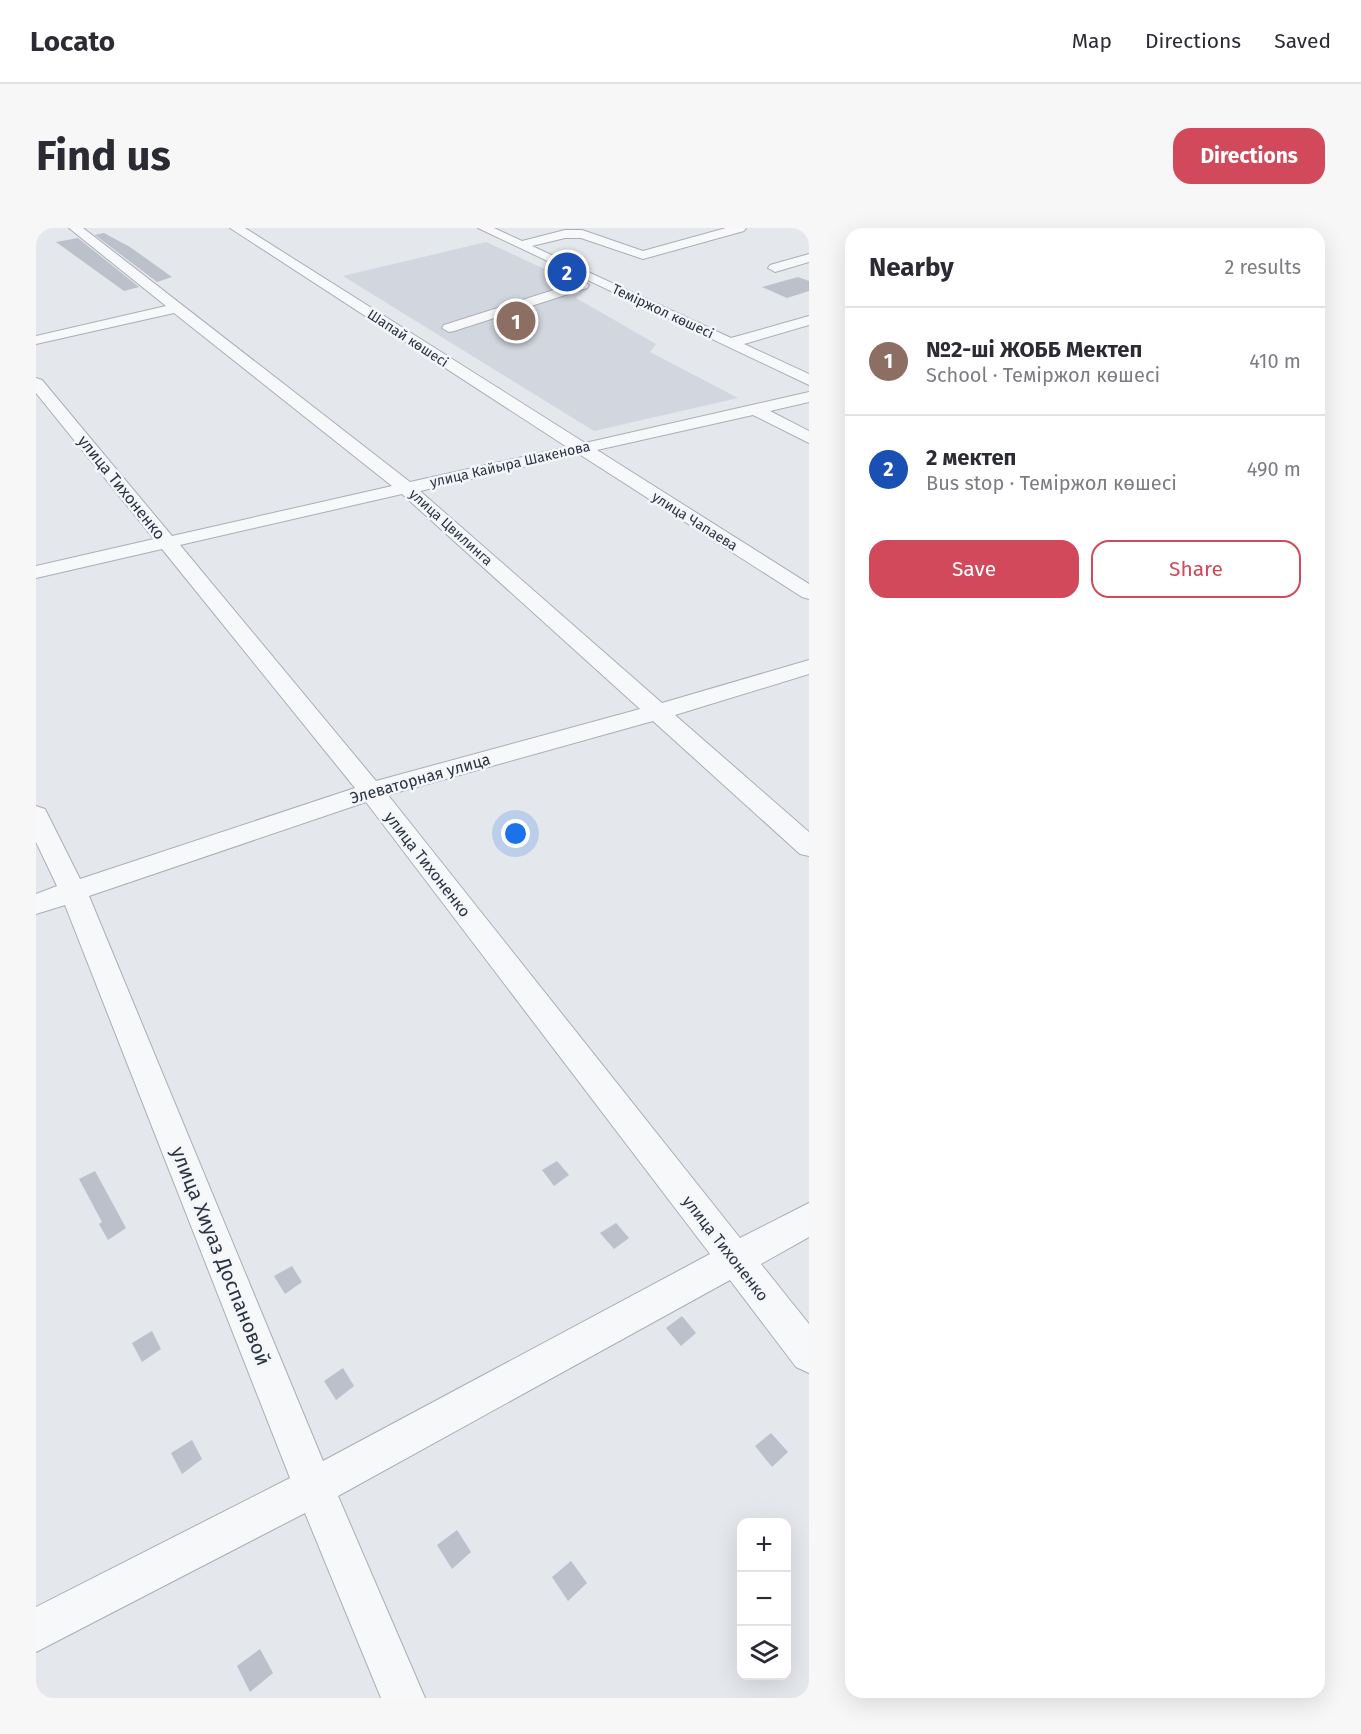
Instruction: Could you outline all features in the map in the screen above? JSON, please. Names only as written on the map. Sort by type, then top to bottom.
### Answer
[{"type":"street","name":"улица Цвилинга","points":[[75,228],[406,488],[809,847]]},
{"type":"street","name":"Шапай көшесі","points":[[236,228],[580,448]]},
{"type":"street","name":"Теміржол көшесі","points":[[484,228],[809,380]]},
{"type":"street","points":[[520,245],[582,234],[635,253],[649,255],[740,228]]},
{"type":"street","points":[[776,268],[809,258]]},
{"type":"street","points":[[793,263],[809,269]]},
{"type":"street","points":[[564,265],[553,270],[582,285]]},
{"type":"street","points":[[449,328],[582,285],[603,284]]},
{"type":"street","points":[[36,340],[177,308]]},
{"type":"street","points":[[730,343],[809,320]]},
{"type":"street","name":"улица Тихоненко","points":[[36,383],[371,791],[809,1354]]},
{"type":"street","name":"улица Кайыра Шакенова","points":[[36,572],[809,397]]},
{"type":"street","points":[[755,409],[809,438]]},
{"type":"street","name":"улица Чапаева","points":[[580,448],[809,593]]},
{"type":"street","name":"Элеваторная улица","points":[[36,904],[371,791],[658,712],[809,667]]},
{"type":"street","name":"улица Хиуаз Доспановой","points":[[36,815],[73,891],[314,1487],[403,1698]]},
{"type":"street","points":[[36,1630],[314,1487],[809,1219]]},
{"type":"shaded area","points":[[486,242],[588,289],[576,298],[656,344],[650,352],[738,398],[594,431],[343,276]]},
{"type":"building","points":[[104,233],[130,247],[172,277],[157,282],[95,235]]},
{"type":"building","points":[[78,238],[139,287],[124,291],[56,242]]},
{"type":"building","points":[[798,277],[809,281],[809,291],[787,298],[762,287]]},
{"type":"building","points":[[557,1161],[569,1175],[554,1186],[542,1170]]},
{"type":"building","points":[[95,1171],[126,1228],[108,1240],[99,1224],[102,1222],[79,1179]]},
{"type":"building","points":[[616,1223],[629,1238],[614,1249],[600,1233]]},
{"type":"building","points":[[292,1266],[302,1282],[285,1294],[274,1276]]},
{"type":"building","points":[[682,1316],[696,1333],[681,1346],[666,1328]]},
{"type":"building","points":[[152,1331],[161,1349],[142,1362],[132,1343]]},
{"type":"building","points":[[343,1368],[354,1386],[336,1400],[324,1381]]},
{"type":"building","points":[[771,1433],[788,1452],[772,1467],[755,1446]]},
{"type":"building","points":[[192,1440],[202,1459],[182,1474],[171,1453]]},
{"type":"building","points":[[457,1530],[471,1552],[452,1569],[437,1545]]},
{"type":"building","points":[[571,1561],[587,1583],[568,1601],[552,1577]]},
{"type":"building","points":[[260,1649],[273,1673],[250,1692],[237,1666]]},
{"type":"place","name":"2 мектеп","points":[[567,272]]},
{"type":"place","name":"№2-ші ЖОББ Мектеп","points":[[516,321]]}]
